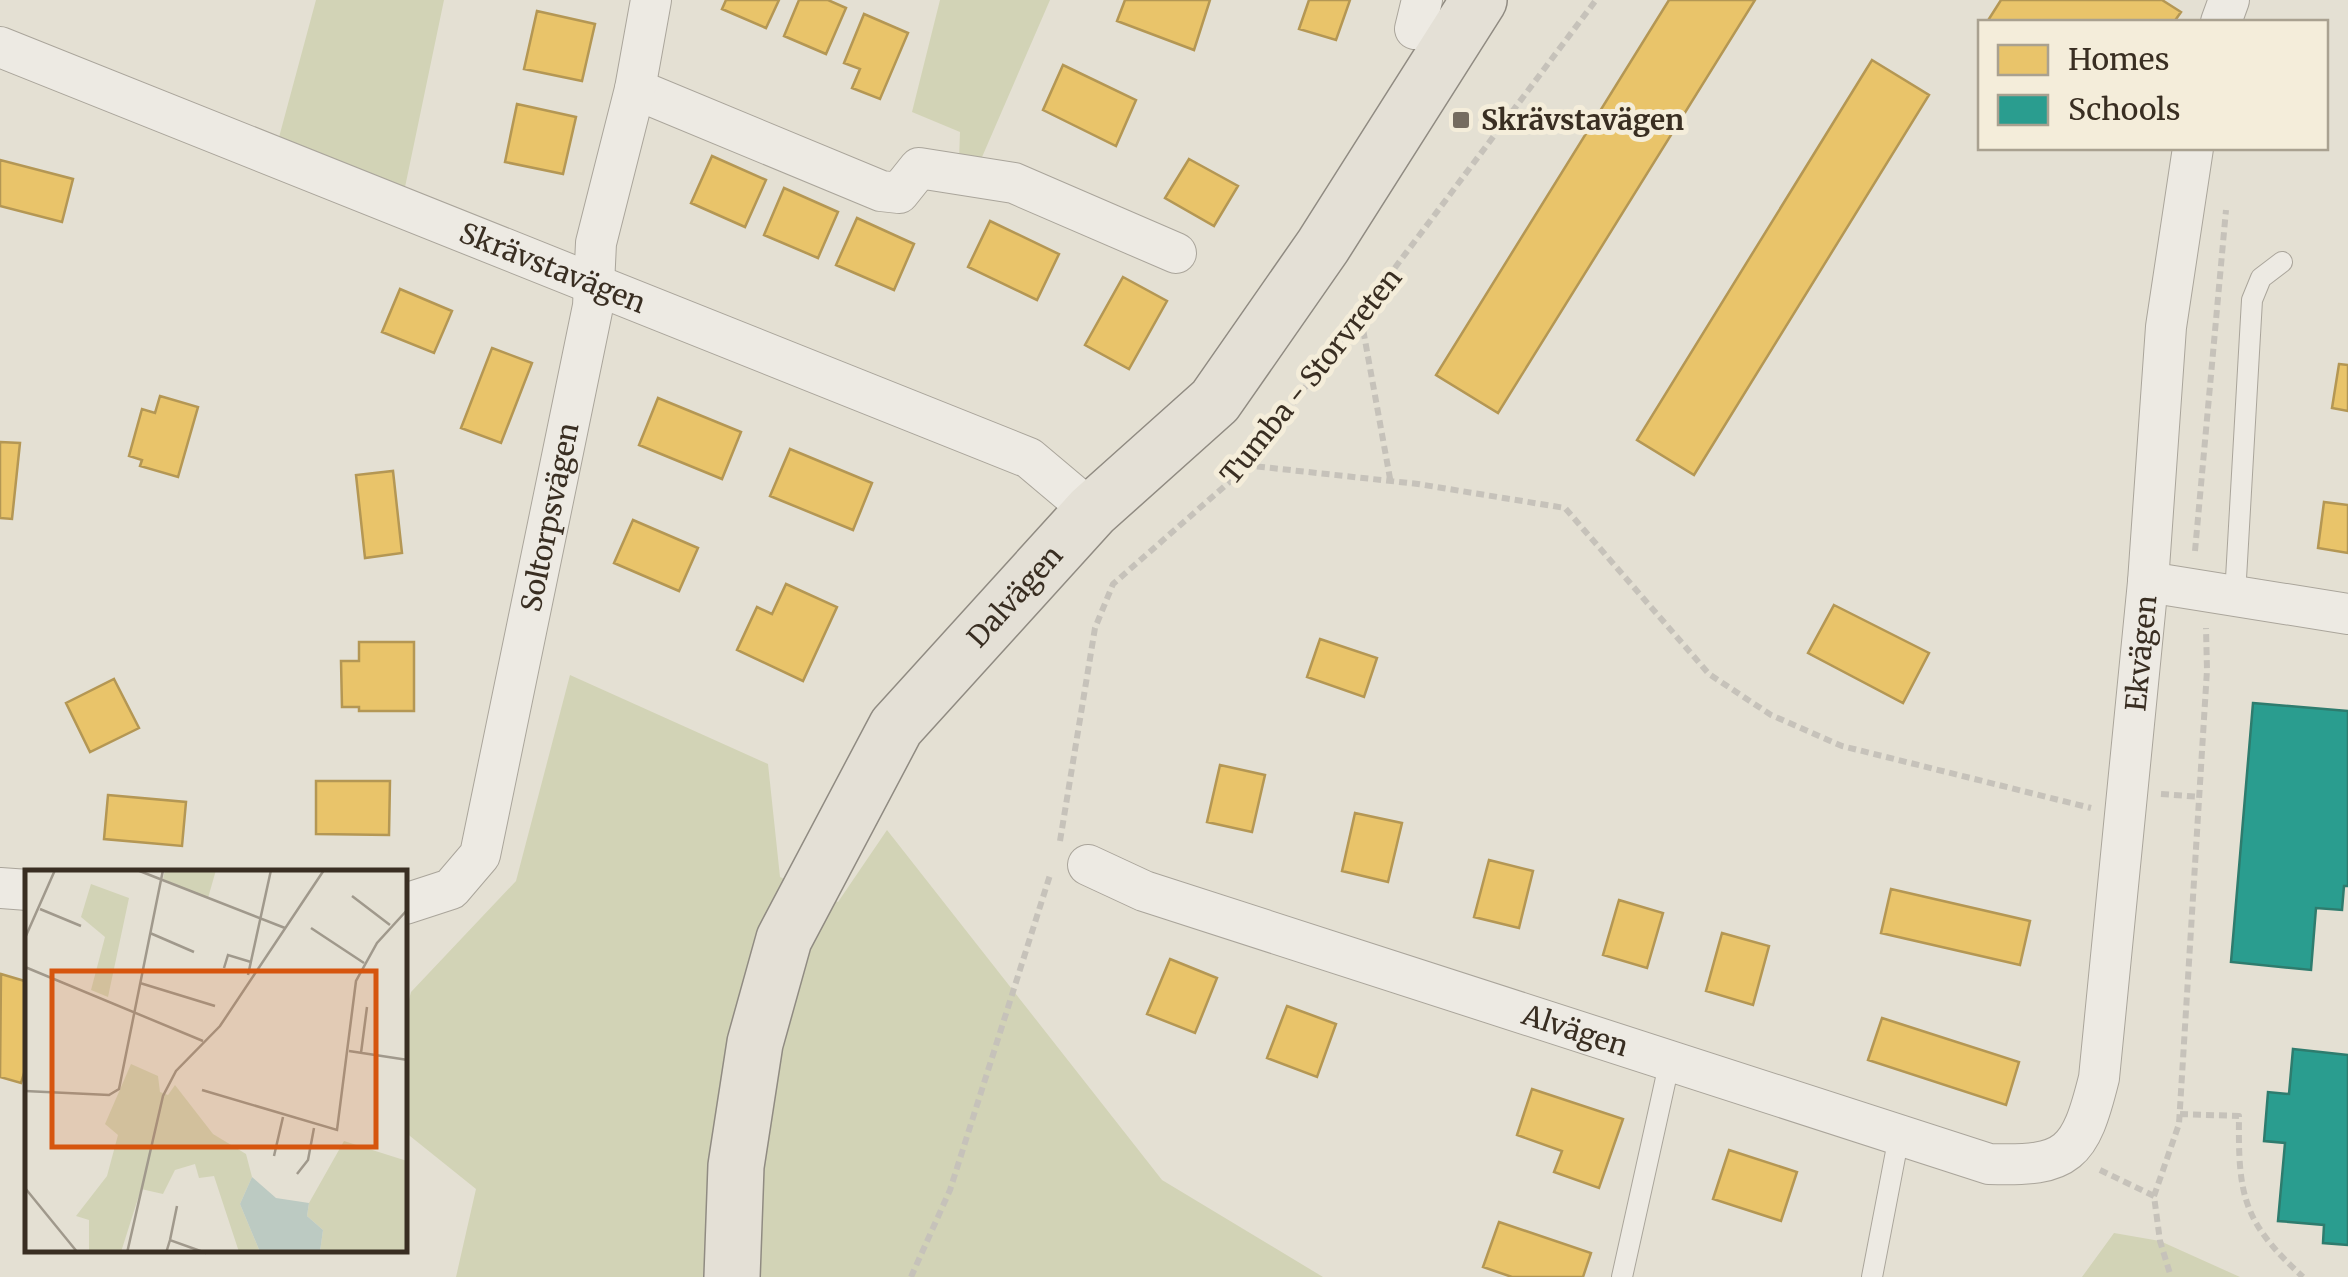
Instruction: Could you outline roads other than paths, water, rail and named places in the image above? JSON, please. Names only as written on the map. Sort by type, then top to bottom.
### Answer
[{"type":"main road","name":"Dalvägen","points":[[732,1277],[738,1148],[755,1042],[784,939],[896,727],[1092,511],[1215,401],[1323,246],[1480,0]]},
{"type":"street","name":"Soltorpsvägen","points":[[408,903],[451,889],[480,855],[594,282],[596,242],[635,89],[651,0]]},
{"type":"street","name":"Skrävstavägen","points":[[0,47],[1029,458],[1092,511]]},
{"type":"street","points":[[635,89],[881,191],[899,192],[918,168],[1014,183],[1176,253]]},
{"type":"street","name":"Ekvägen","points":[[2067,1154],[2088,1120],[2099,1078],[2148,582],[2166,326],[2192,150]]},
{"type":"street","points":[[2148,582],[2348,614]]},
{"type":"street","name":"Alvägen","points":[[1067,860],[1144,890],[1989,1164],[2033,1166],[2067,1154]]},
{"type":"street","points":[[0,888],[25,890]]},
{"type":"lane","points":[[2218,594],[2252,300],[2261,278],[2282,262]]},
{"type":"lane","points":[[1622,1277],[1670,1060]]},
{"type":"lane","points":[[1872,1277],[1899,1136]]},
{"type":"place","name":"Skrävstavägen","points":[[1461,120]]}]
